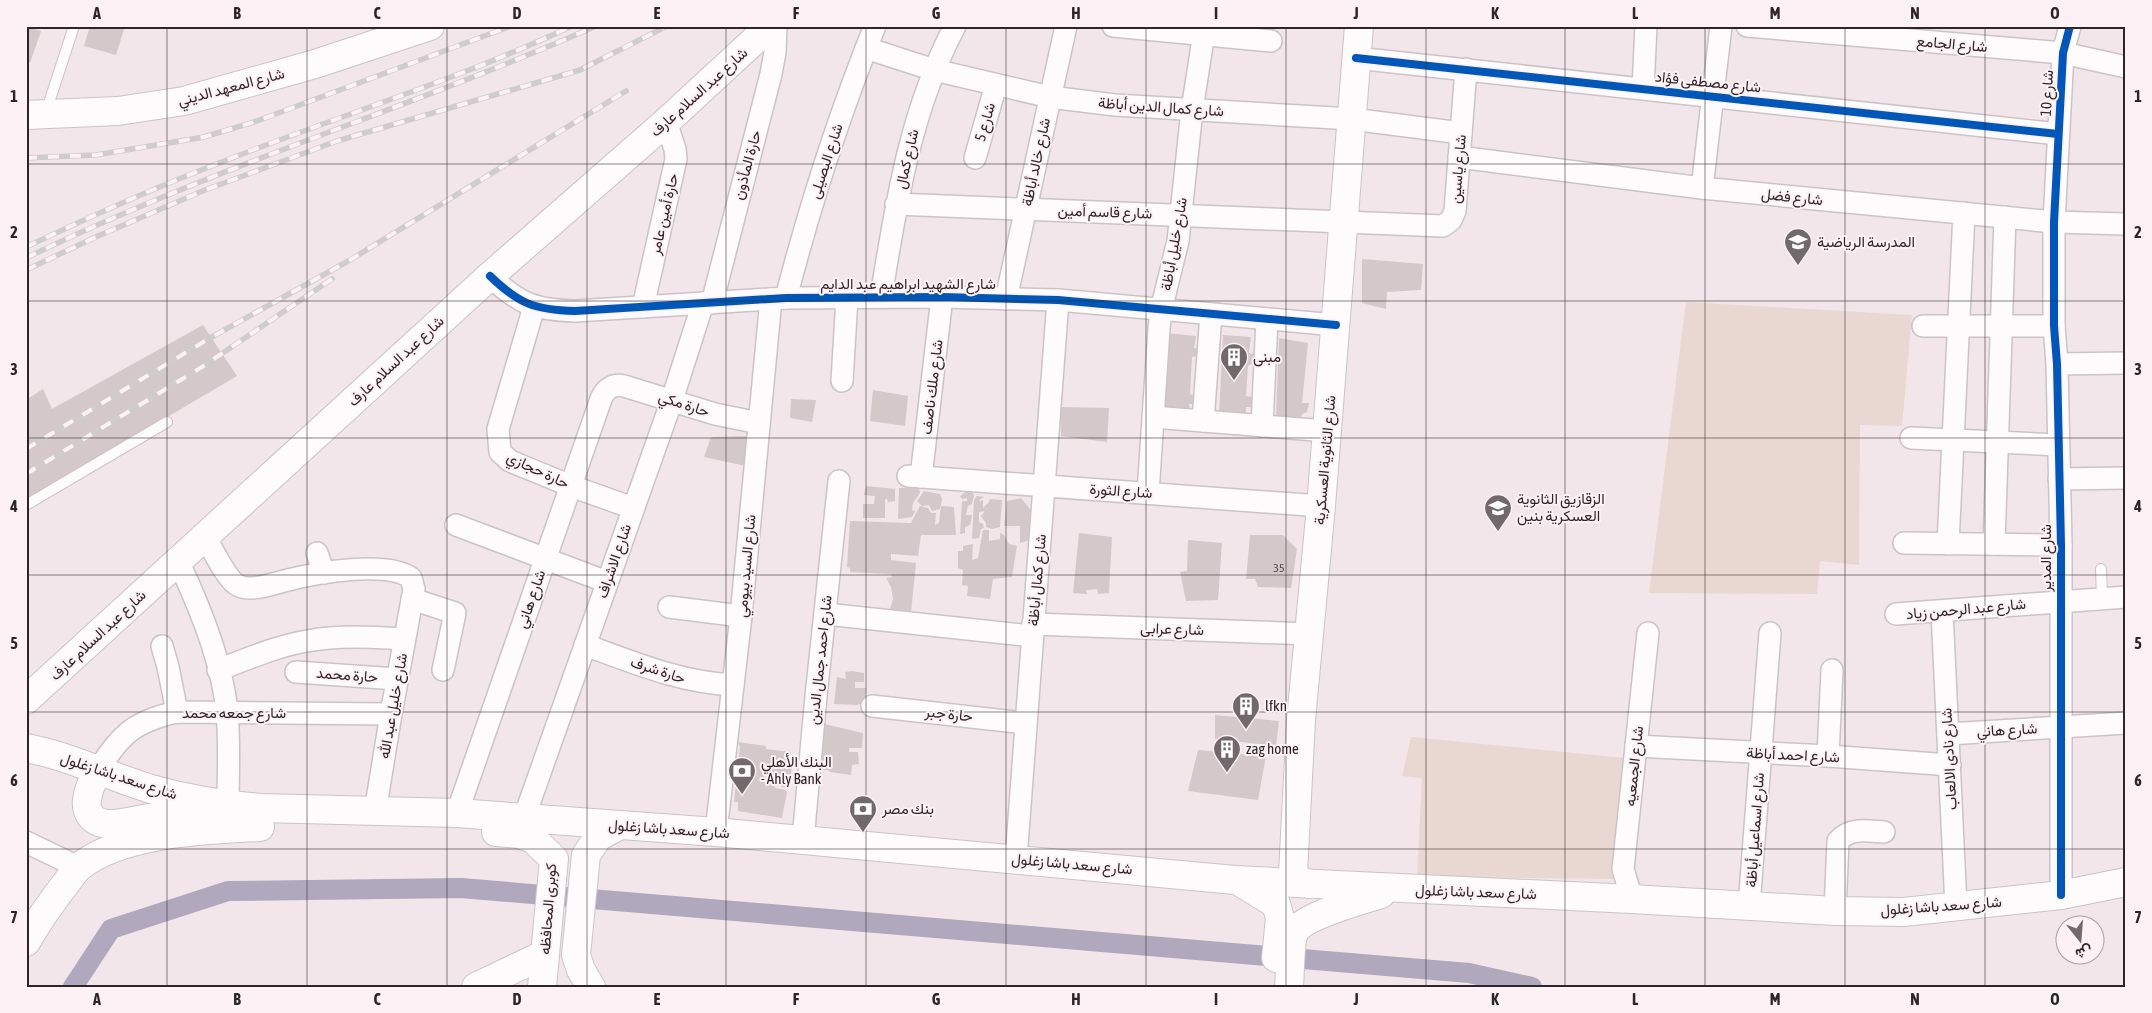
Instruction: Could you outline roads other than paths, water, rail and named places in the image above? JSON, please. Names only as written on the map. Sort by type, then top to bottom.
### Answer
[{"type":"main road","name":"شارع المعهد الديني","points":[[36,115],[118,111],[184,101],[324,61],[430,26]]},
{"type":"main road","name":"شارع عبد السلام عارف","points":[[26,700],[490,276],[666,122],[770,26]]},
{"type":"main road","name":"شارع الثانوية العسكرية","points":[[1308,884],[1296,879],[1293,869],[1301,720],[1321,506],[1359,26]]},
{"type":"main road","name":"شارع سعد باشا زغلول","points":[[26,748],[70,759],[175,796],[228,805],[261,808],[456,813],[514,826]]},
{"type":"main road","points":[[99,769],[87,792],[86,801],[93,817],[100,822],[109,824],[145,818],[179,816],[260,827]]},
{"type":"main road","name":"كوبرى المحافظه","points":[[514,826],[519,834],[533,839],[553,858],[542,987]]},
{"type":"main road","name":"شارع سعد باشا زغلول","points":[[260,827],[618,826],[716,832],[1235,880],[1632,899],[1835,911],[1904,912],[1956,907],[2061,895],[2126,882]]},
{"type":"main road","points":[[553,858],[588,851],[598,837],[618,826]]},
{"type":"main road","points":[[26,942],[54,899],[78,868],[103,852],[141,840],[180,832],[260,827]]},
{"type":"main road","name":"كوبرى المحافظه","points":[[588,851],[576,955],[581,970],[592,987]]},
{"type":"main road","points":[[1235,880],[1276,904],[1286,929],[1289,987]]},
{"type":"main road","points":[[1286,929],[1338,907],[1398,889]]},
{"type":"main road","points":[[1273,987],[1286,929]]},
{"type":"main road","points":[[476,987],[546,952]]},
{"type":"street","name":"حارة المأذون","points":[[708,303],[771,74],[775,52],[776,26]]},
{"type":"street","name":"شارع البصيلى","points":[[779,299],[822,172],[875,26]]},
{"type":"street","name":"شارع كمال","points":[[881,297],[896,204],[911,137],[934,70],[955,26]]},
{"type":"street","name":"شارع خالد أباظة","points":[[1006,299],[1066,26]]},
{"type":"street","points":[[1112,26],[1204,31],[1271,41]]},
{"type":"street","points":[[1643,89],[1646,26]]},
{"type":"street","points":[[1702,188],[1721,26]]},
{"type":"street","name":"شارع الجامع","points":[[1747,26],[2063,53],[2126,67]]},
{"type":"street","name":"شارع 10","points":[[2054,222],[2063,53],[2070,26]]},
{"type":"street","name":"شارع خليل أباظة","points":[[1148,493],[1161,310],[1178,242],[1192,110],[1204,31]]},
{"type":"street","name":"شارع كمال الدين أباظة","points":[[866,48],[934,70],[1050,97],[1115,105],[1352,119],[1461,133]]},
{"type":"street","name":"شارع مصطفى فؤاد","points":[[1356,58],[2058,134]]},
{"type":"street","name":"شارع ياسين","points":[[1344,222],[1443,226],[1450,220],[1455,211],[1466,69]]},
{"type":"street","name":"شارع 5","points":[[975,158],[996,85]]},
{"type":"street","name":"حارة أمين عامر","points":[[643,307],[676,159],[675,149],[666,122]]},
{"type":"street","name":"شارع فضل","points":[[1459,157],[1702,188],[2054,222],[2126,224]]},
{"type":"street","name":"شارع قاسم أمين","points":[[896,204],[1344,222]]},
{"type":"street","points":[[1948,544],[1964,213]]},
{"type":"street","points":[[1994,544],[2005,217]]},
{"type":"street","name":"شارع المدير","points":[[2054,222],[2054,326],[2057,364],[2061,545],[2061,895]]},
{"type":"street","name":"شارع الشهيد ابراهيم عبد الدايم","points":[[490,276],[510,294],[534,308],[575,311],[779,299],[942,297],[1058,300],[1336,325]]},
{"type":"street","name":"شارع ملك ناصف","points":[[915,477],[942,297]]},
{"type":"street","points":[[842,381],[847,298]]},
{"type":"street","name":"شارع السيد بيومي","points":[[716,832],[741,616],[759,423],[779,299]]},
{"type":"street","name":"شارع كمال أباظة","points":[[1016,859],[1058,300]]},
{"type":"street","name":"شارع الاشراف","points":[[514,826],[585,645],[708,303]]},
{"type":"street","name":"حارة حجازي","points":[[534,308],[498,429],[500,452],[510,461],[571,486],[633,508]]},
{"type":"street","points":[[1203,421],[1211,314]]},
{"type":"street","points":[[1262,426],[1268,319]]},
{"type":"street","points":[[1923,326],[2054,326]]},
{"type":"street","points":[[2057,364],[2126,363]]},
{"type":"street","name":"حارة مكي","points":[[610,387],[614,385],[624,386],[715,414],[759,423]]},
{"type":"street","name":"شارع هاني","points":[[456,813],[601,399],[610,387]]},
{"type":"street","points":[[1153,417],[1327,431]]},
{"type":"street","points":[[1911,438],[2058,445]]},
{"type":"street","name":"شارع الثورة","points":[[915,477],[1321,506]]},
{"type":"street","points":[[2059,479],[2126,478]]},
{"type":"street","name":"شارع احمد جمال الدين","points":[[803,840],[839,481]]},
{"type":"street","points":[[456,526],[607,582]]},
{"type":"street","points":[[205,536],[232,581],[239,586],[250,588],[320,563],[406,574],[414,583],[412,599],[457,604],[443,670]]},
{"type":"street","points":[[1904,543],[2061,545]]},
{"type":"street","points":[[178,561],[200,610],[218,670],[227,714],[228,805]]},
{"type":"street","name":"شارع عبد الرحمن زياد","points":[[1896,614],[2060,600],[2126,597]]},
{"type":"street","name":"شارع خليل عبد الله","points":[[376,812],[391,714],[412,599]]},
{"type":"street","points":[[669,607],[741,616]]},
{"type":"street","name":"شارع نادى الالعاب","points":[[1942,611],[1956,907]]},
{"type":"street","name":"شارع عرابى","points":[[826,614],[1033,630],[1310,634]]},
{"type":"street","name":"شارع الجمعيه","points":[[1632,899],[1623,869],[1648,633]]},
{"type":"street","name":"شارع اسماعيل أباظة","points":[[1749,906],[1770,633]]},
{"type":"street","points":[[218,670],[283,646],[308,640],[368,637],[404,638]]},
{"type":"street","name":"حارة شرف","points":[[585,645],[665,674],[710,684],[733,686]]},
{"type":"street","points":[[162,646],[177,712]]},
{"type":"street","points":[[1828,756],[1832,670]]},
{"type":"street","name":"حارة محمد","points":[[296,672],[397,679]]},
{"type":"street","name":"حارة جبر","points":[[872,706],[1025,723]]},
{"type":"street","name":"شارع جمعه محمد","points":[[99,769],[119,739],[133,728],[161,715],[177,712],[227,714],[391,714]]},
{"type":"street","name":"شارع هاني","points":[[1948,734],[2126,723]]},
{"type":"street","name":"شارع احمد أباظة","points":[[1636,746],[1828,756],[1950,766]]},
{"type":"street","points":[[1835,911],[1838,841],[1843,835],[1852,830],[1884,832]]},
{"type":"street","points":[[26,842],[78,868]]},
{"type":"lane","points":[[36,115],[74,26]]},
{"type":"lane","points":[[26,505],[167,422]]},
{"type":"lane","points":[[2100,569],[2102,598]]},
{"type":"waterway","points":[[73,987],[111,929],[228,891],[461,888],[1469,973],[1532,987]]},
{"type":"railway","points":[[26,158],[96,155],[204,137],[257,121],[511,26]]},
{"type":"railway","points":[[26,247],[177,180],[480,66],[572,26]]},
{"type":"railway","points":[[26,258],[167,195],[454,85],[596,26]]},
{"type":"railway","points":[[26,270],[98,236],[205,190],[337,141],[580,70],[667,26]]},
{"type":"railway","points":[[26,449],[210,338],[350,260],[626,91]]},
{"type":"railway","points":[[26,474],[202,367],[332,279]]},
{"type":"place","name":"المدرسة الرياضية","points":[[1798,266]]},
{"type":"place","name":"مبنى","points":[[1234,381]]},
{"type":"place","name":"الزقازيق الثانوية العسكرية بنين","points":[[1498,532]]},
{"type":"place","name":"lfkn","points":[[1246,730]]},
{"type":"place","name":"zag home","points":[[1227,773]]},
{"type":"place","name":"البنك الأهلي - Ahly Bank","points":[[742,795]]},
{"type":"place","name":"بنك مصر","points":[[863,833]]}]
